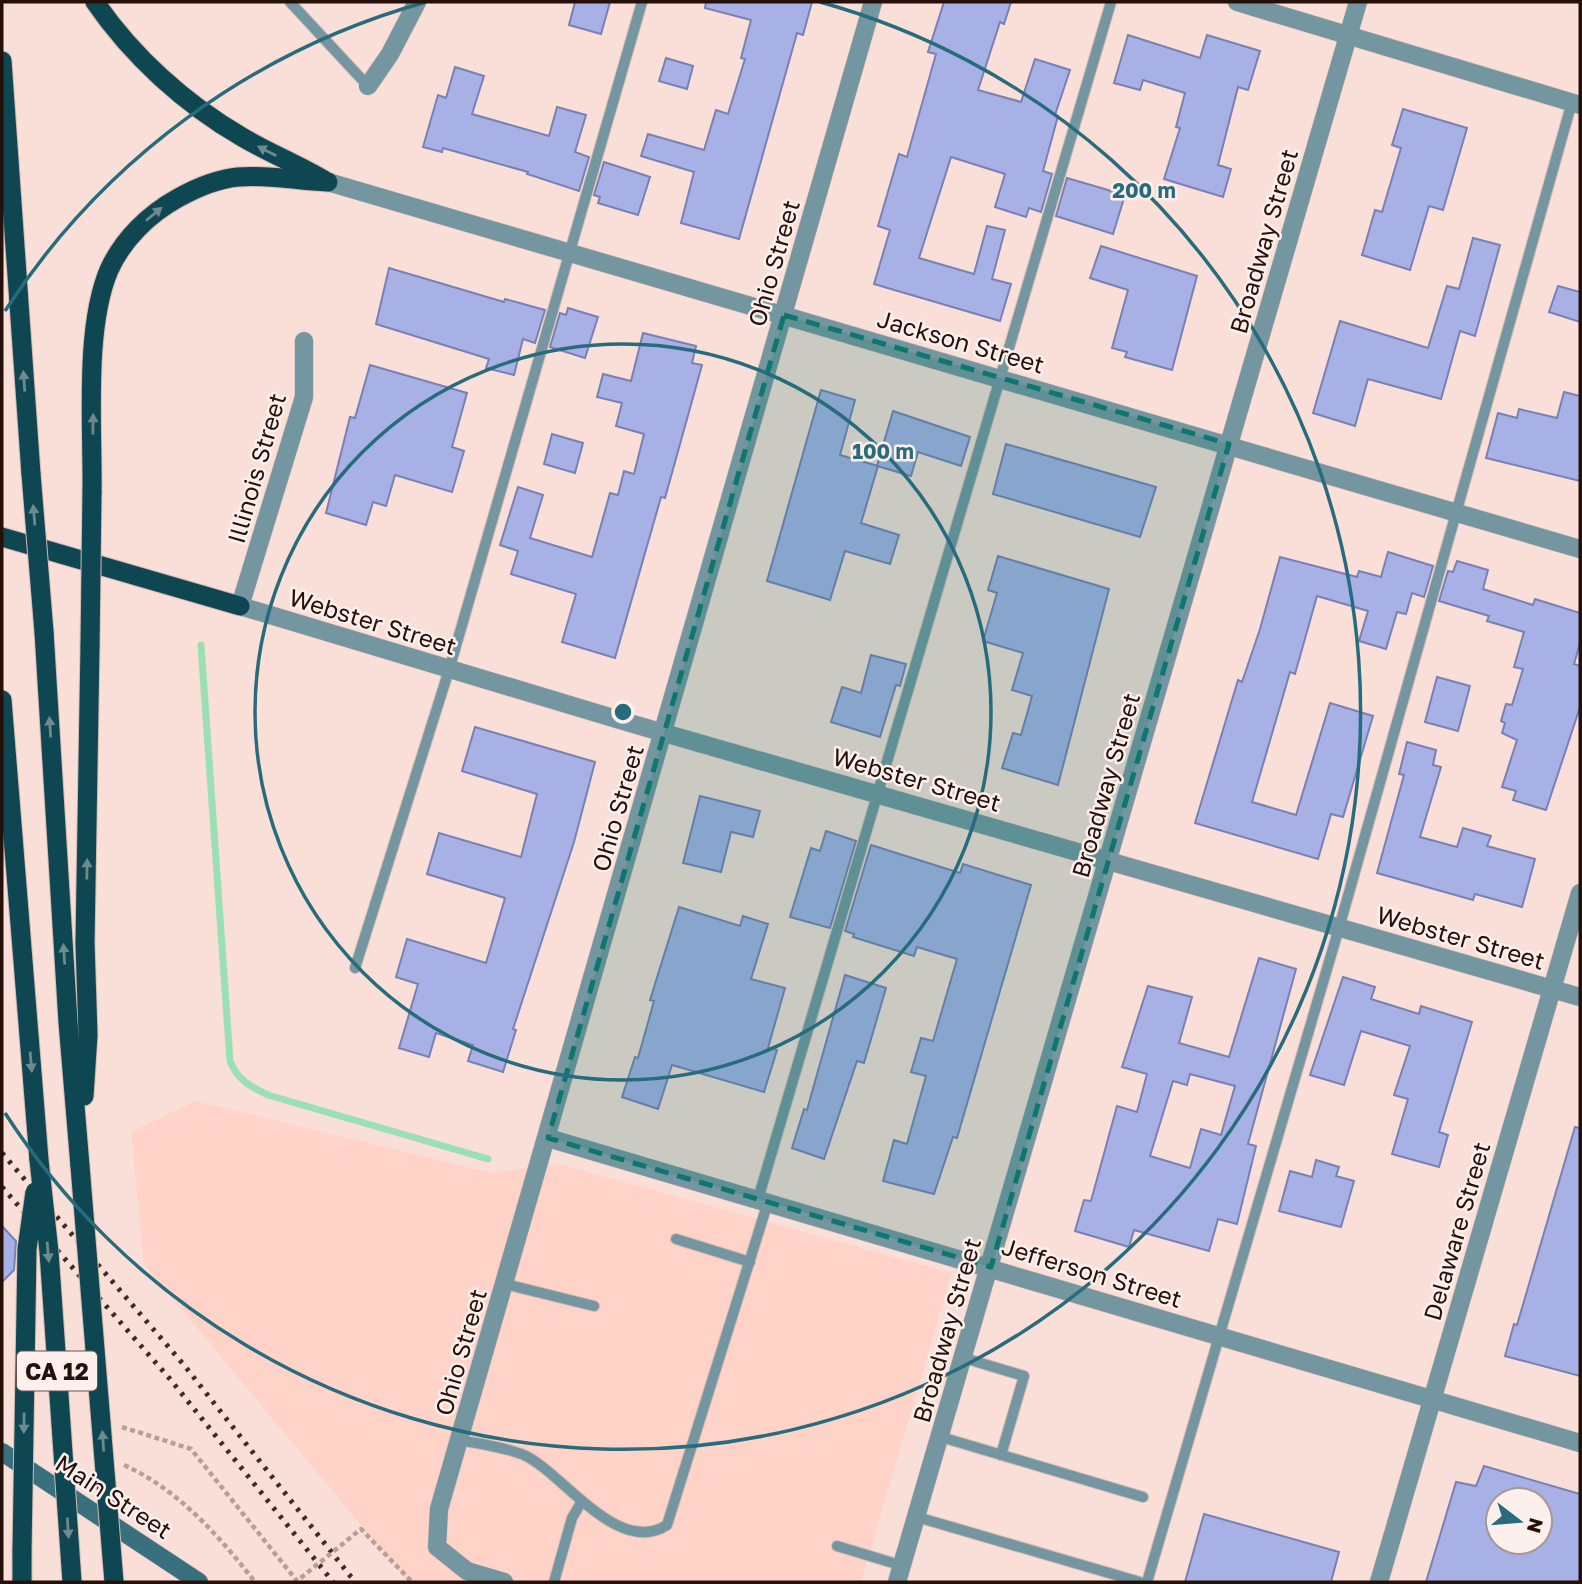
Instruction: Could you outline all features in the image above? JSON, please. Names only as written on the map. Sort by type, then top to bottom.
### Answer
[{"type":"highway","points":[[95,2],[143,61],[191,103],[240,136],[328,182]]},
{"type":"highway","name":"CA 12","points":[[2,61],[44,632],[68,1022],[114,1582]]},
{"type":"highway","points":[[80,1166],[88,1035],[85,943],[93,370],[98,310],[110,269],[132,234],[160,208],[198,187],[235,177],[268,175],[328,182]]},
{"type":"highway","points":[[2,537],[240,606]]},
{"type":"highway","name":"CA 12","points":[[2,699],[39,1160],[49,1252],[72,1582]]},
{"type":"highway","points":[[22,1582],[27,1249],[39,1160]]},
{"type":"main road","name":"Main Street","points":[[2,1452],[199,1582]]},
{"type":"street","points":[[368,86],[390,54],[417,2]]},
{"type":"street","name":"Ohio Street","points":[[504,1582],[467,1571],[437,1547],[439,1509],[873,2]]},
{"type":"street","points":[[1237,2],[1576,104]]},
{"type":"street","name":"Broadway Street","points":[[900,1574],[1358,2]]},
{"type":"street","name":"Jackson Street","points":[[328,182],[1580,549]]},
{"type":"street","name":"Illinois Street","points":[[240,606],[304,397],[303,341]]},
{"type":"street","name":"Webster Street","points":[[240,606],[664,733],[1580,997]]},
{"type":"street","name":"Delaware Street","points":[[1379,1582],[1580,893]]},
{"type":"street","name":"Jefferson Street","points":[[548,1138],[1580,1443]]},
{"type":"lane","points":[[290,2],[368,86]]},
{"type":"lane","points":[[355,968],[449,670],[642,2]]},
{"type":"lane","points":[[460,1440],[525,1455],[605,1519],[632,1530],[658,1531],[667,1525],[750,1262],[763,1201],[1111,2]]},
{"type":"lane","points":[[1147,1582],[1576,104]]},
{"type":"lane","points":[[676,1239],[750,1262]]},
{"type":"lane","points":[[505,1283],[594,1307]]},
{"type":"lane","points":[[964,1358],[1024,1376],[1001,1455]]},
{"type":"lane","points":[[941,1437],[1143,1497]]},
{"type":"lane","points":[[554,1582],[572,1518],[582,1501]]},
{"type":"lane","points":[[917,1517],[1140,1582]]},
{"type":"lane","points":[[837,1546],[900,1574]]},
{"type":"path","points":[[120,1426],[191,1449],[297,1581],[361,1529],[411,1582]]},
{"type":"path","points":[[121,1464],[167,1490],[204,1522],[255,1582]]},
{"type":"highlighted area","points":[[784,315],[1229,444],[991,1267],[548,1138]]},
{"type":"shaded area","points":[[195,1101],[492,1173],[559,1164],[952,1273],[861,1582],[408,1582],[144,1264],[131,1132]]},
{"type":"building","points":[[575,2],[610,2],[601,34],[569,25]]},
{"type":"building","points":[[706,2],[812,2],[803,35],[797,33],[739,239],[681,223],[694,172],[641,156],[648,134],[704,150],[716,110],[728,114],[745,59],[741,58],[751,20],[705,8]]},
{"type":"building","points":[[944,2],[1011,2],[1004,24],[1000,22],[978,90],[1021,102],[1035,59],[1070,70],[1055,115],[1058,116],[1043,171],[1052,174],[1041,212],[1029,208],[1026,217],[995,207],[1005,174],[951,157],[919,258],[974,274],[987,226],[1005,230],[992,279],[1011,284],[1000,321],[874,284],[890,230],[878,226],[899,154],[907,157],[936,54],[928,52]]},
{"type":"building","points":[[1128,35],[1200,58],[1207,35],[1260,51],[1248,90],[1238,87],[1218,165],[1231,169],[1223,197],[1164,179],[1180,128],[1176,127],[1185,93],[1143,80],[1140,90],[1114,83]]},
{"type":"building","points":[[666,58],[693,66],[687,89],[659,81]]},
{"type":"building","points":[[455,67],[484,76],[472,114],[549,136],[557,107],[586,115],[575,152],[589,157],[579,191],[527,174],[528,172],[443,148],[442,152],[423,147],[438,95],[446,98]]},
{"type":"building","points":[[1403,109],[1467,128],[1443,210],[1429,206],[1410,270],[1362,255],[1375,210],[1382,212],[1401,148],[1392,145]]},
{"type":"building","points":[[604,162],[650,177],[638,215],[598,203],[600,197],[594,195]]},
{"type":"building","points":[[1067,178],[1125,195],[1113,234],[1056,216]]},
{"type":"building","points":[[1473,238],[1500,245],[1475,336],[1460,331],[1441,399],[1368,379],[1355,426],[1313,413],[1340,321],[1428,348],[1447,286],[1459,289]]},
{"type":"building","points":[[1101,246],[1197,276],[1172,370],[1125,357],[1127,352],[1112,348],[1128,290],[1090,278]]},
{"type":"building","points":[[389,268],[504,302],[505,299],[545,310],[535,343],[523,339],[514,375],[486,368],[489,359],[376,324]]},
{"type":"building","points":[[1558,286],[1580,292],[1580,322],[1549,312]]},
{"type":"building","points":[[568,308],[598,317],[585,358],[550,347],[560,313],[566,315]]},
{"type":"building","points":[[643,333],[696,346],[692,363],[702,365],[665,498],[661,497],[615,658],[562,642],[576,594],[511,574],[518,551],[500,545],[518,487],[543,495],[530,538],[592,557],[610,493],[618,495],[624,471],[634,474],[644,434],[616,426],[622,403],[597,397],[603,374],[631,381]]},
{"type":"building","points":[[370,365],[467,393],[452,447],[464,451],[452,492],[395,475],[386,506],[373,502],[366,525],[326,513],[350,417],[355,418]]},
{"type":"building","points":[[821,390],[855,400],[840,455],[878,466],[861,523],[899,535],[890,564],[845,551],[830,600],[767,581]]},
{"type":"building","points":[[1564,392],[1580,396],[1580,481],[1486,458],[1498,413],[1517,418],[1519,409],[1557,418]]},
{"type":"building","points":[[893,411],[970,437],[961,466],[918,452],[911,476],[877,466]]},
{"type":"building","points":[[552,434],[583,443],[575,473],[544,464]]},
{"type":"building","points":[[1006,444],[1156,487],[1140,537],[993,494]]},
{"type":"building","points":[[1388,552],[1433,566],[1424,597],[1412,593],[1406,614],[1397,612],[1386,649],[1359,641],[1368,611],[1317,596],[1295,674],[1290,672],[1252,802],[1296,815],[1330,703],[1373,716],[1343,817],[1331,814],[1318,859],[1195,823],[1238,680],[1242,682],[1260,629],[1280,557],[1357,577],[1359,571],[1381,577]]},
{"type":"building","points":[[998,556],[1109,589],[1058,785],[1002,768],[1013,733],[1021,735],[1032,696],[1012,690],[1023,653],[983,641],[997,593],[988,590]]},
{"type":"building","points":[[1457,561],[1488,570],[1483,589],[1533,605],[1535,599],[1580,613],[1580,643],[1574,664],[1580,666],[1580,707],[1546,810],[1513,800],[1516,791],[1502,787],[1517,740],[1502,733],[1505,723],[1501,721],[1506,704],[1512,705],[1523,669],[1514,667],[1524,632],[1487,621],[1489,616],[1439,601],[1448,571],[1453,572]]},
{"type":"building","points":[[871,655],[906,664],[900,686],[896,685],[880,737],[831,722],[842,687],[861,693]]},
{"type":"building","points":[[1437,677],[1470,686],[1458,731],[1425,722]]},
{"type":"building","points":[[475,727],[595,762],[574,842],[513,1029],[516,1030],[503,1072],[468,1061],[473,1045],[436,1033],[429,1057],[399,1048],[418,984],[396,977],[407,939],[486,963],[505,898],[427,874],[439,833],[521,857],[537,794],[462,771]]},
{"type":"building","points":[[1407,742],[1436,750],[1433,765],[1441,767],[1420,837],[1457,847],[1463,828],[1491,836],[1487,846],[1535,859],[1522,907],[1475,894],[1473,900],[1377,873],[1404,775],[1399,774]]},
{"type":"building","points":[[700,796],[760,811],[753,837],[731,832],[721,872],[683,863]]},
{"type":"building","points":[[826,831],[856,841],[830,928],[790,917],[811,848],[820,851]]},
{"type":"building","points":[[871,845],[960,873],[963,864],[1031,885],[957,1138],[953,1137],[934,1194],[883,1181],[894,1140],[907,1144],[926,1076],[911,1072],[921,1038],[933,1041],[957,959],[917,947],[914,956],[853,937],[854,934],[845,931]]},
{"type":"building","points":[[679,907],[740,926],[743,916],[768,924],[751,979],[785,988],[768,1048],[777,1050],[764,1092],[672,1065],[658,1109],[622,1097],[635,1057],[638,1058],[654,1001],[650,1000]]},
{"type":"building","points":[[1259,958],[1296,969],[1248,1144],[1256,1146],[1237,1224],[1218,1219],[1209,1251],[1134,1230],[1129,1247],[1075,1231],[1084,1200],[1091,1201],[1117,1106],[1137,1112],[1147,1074],[1122,1067],[1148,986],[1192,997],[1179,1043],[1229,1057]],"holes":[[[1190,1074],[1235,1086],[1221,1135],[1201,1129],[1190,1168],[1150,1156],[1173,1081],[1187,1085]]]},
{"type":"building","points":[[845,975],[886,988],[864,1063],[857,1061],[824,1159],[792,1148],[804,1109],[807,1110]]},
{"type":"building","points":[[1343,977],[1375,987],[1371,999],[1419,1014],[1421,1006],[1472,1022],[1439,1132],[1448,1135],[1439,1167],[1392,1154],[1408,1099],[1394,1095],[1410,1046],[1361,1031],[1344,1085],[1310,1075]]},
{"type":"building","points":[[1575,1127],[1580,1128],[1580,1376],[1505,1356],[1514,1324],[1517,1325]]},
{"type":"building","points":[[1316,1160],[1339,1167],[1336,1176],[1354,1181],[1341,1227],[1279,1211],[1290,1171],[1312,1177]]},
{"type":"building","points":[[2,1226],[16,1241],[14,1270],[2,1282]]},
{"type":"building","points":[[1484,1466],[1553,1486],[1484,1486],[1484,1556],[1554,1556],[1554,1486],[1580,1494],[1580,1582],[1426,1582],[1456,1482],[1476,1486]]},
{"type":"building","points":[[1204,1514],[1339,1552],[1331,1582],[1185,1582]]},
{"type":"waterway","points":[[201,645],[230,1061],[233,1068],[245,1082],[268,1095],[488,1159]]},
{"type":"railway","points":[[2,1153],[184,1365],[355,1582]]},
{"type":"railway","points":[[2,1187],[170,1379],[333,1582]]}]
